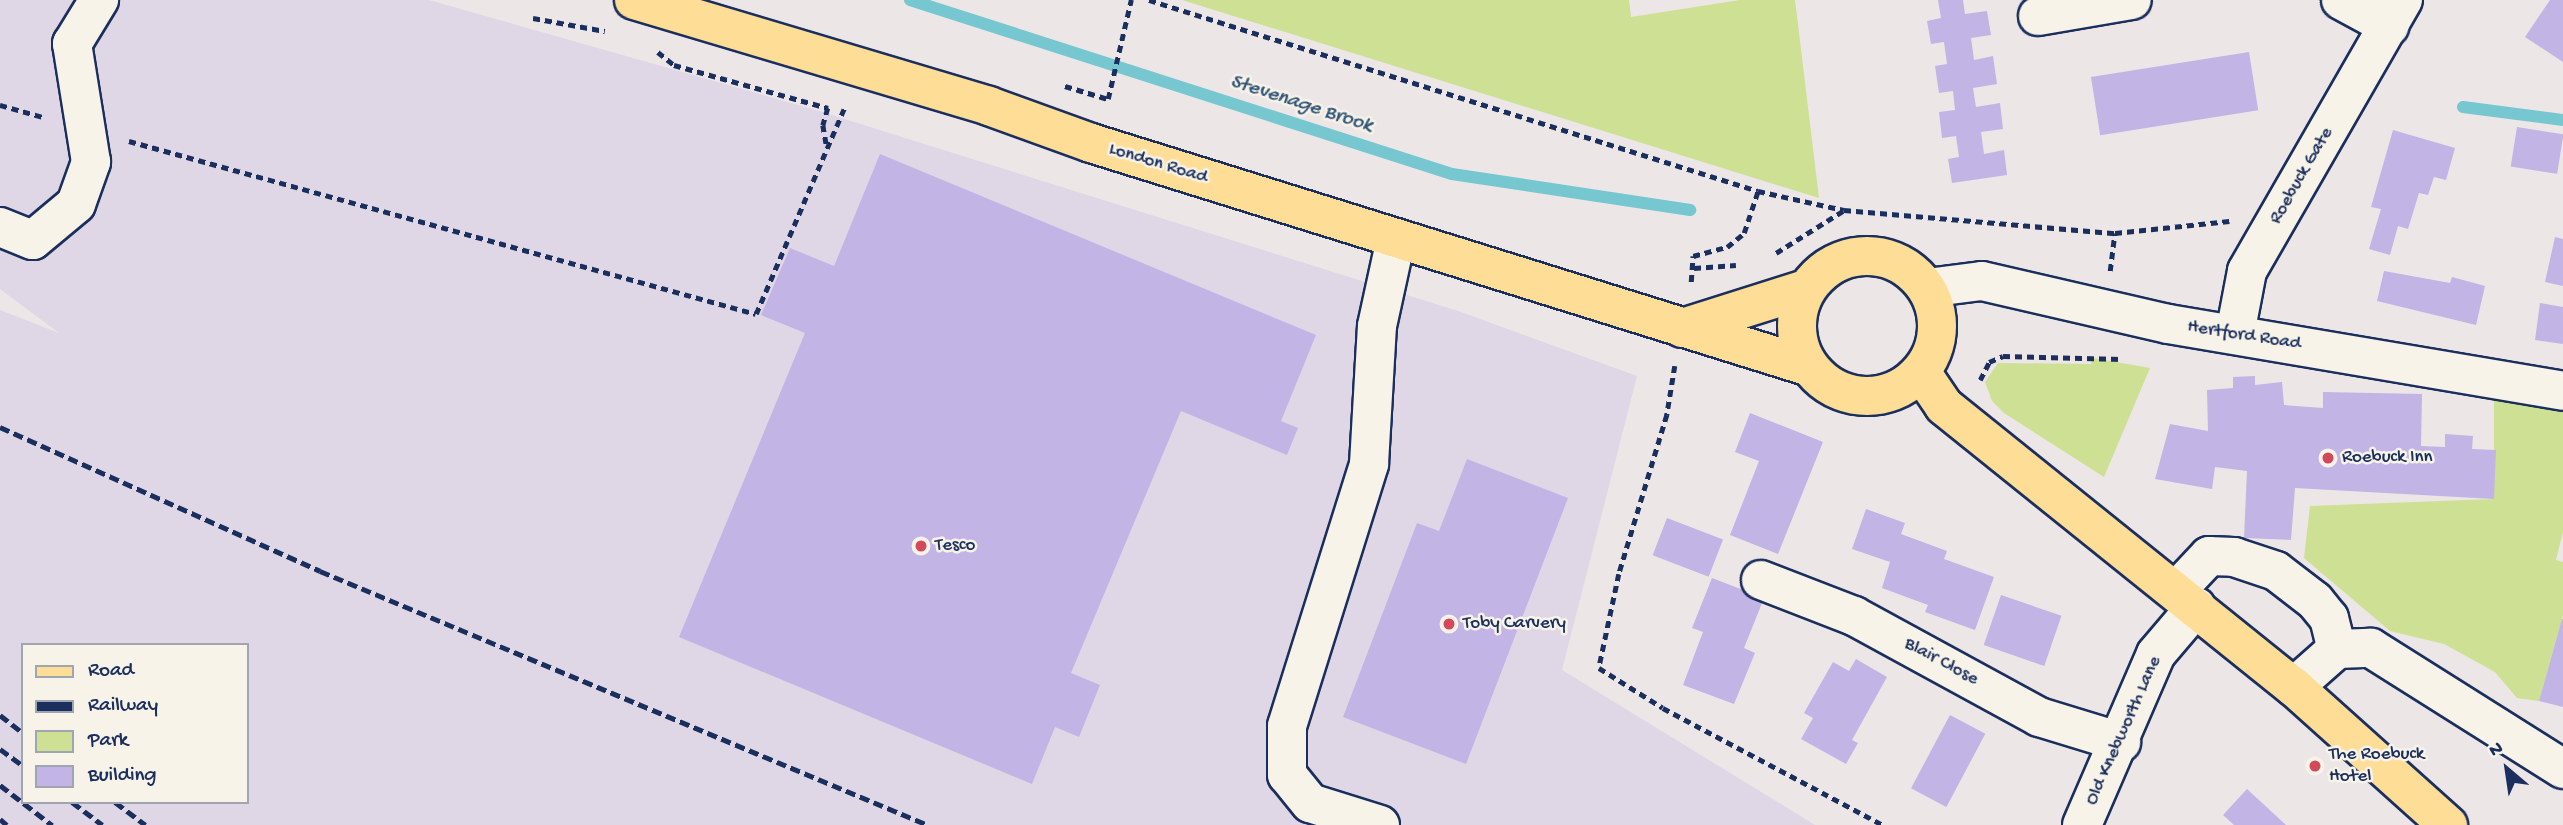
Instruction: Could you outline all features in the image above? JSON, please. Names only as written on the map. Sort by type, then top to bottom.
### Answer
[{"type":"main road","name":"London Road","points":[[634,0],[989,106],[1091,143],[1396,239],[1679,346],[1807,366]]},
{"type":"main road","points":[[1679,346],[1806,289],[1832,263],[1866,255],[1901,263],[1927,288],[1937,316],[1935,346],[1921,372],[1895,391],[1863,397],[1831,389],[1807,366],[1794,327],[1806,289]]},
{"type":"main road","points":[[1921,372],[1944,406],[2033,481],[2186,599],[2294,687],[2448,825]]},
{"type":"street","points":[[0,227],[33,240],[76,204],[91,162],[72,44],[99,0]]},
{"type":"street","points":[[2038,16],[2126,0]]},
{"type":"street","name":"Roebuck Gate","points":[[2235,334],[2247,271],[2396,13],[2341,0]]},
{"type":"street","points":[[1381,825],[1310,803],[1287,775],[1287,726],[1369,464],[1377,326],[1396,239]]},
{"type":"street","name":"Hertford Road","points":[[1927,288],[1982,281],[2168,324],[2563,391]]},
{"type":"street","name":"Old Knebworth Lane","points":[[2082,825],[2121,742],[2156,654],[2209,556],[2234,557],[2276,571],[2315,601],[2329,618],[2337,649]]},
{"type":"street","name":"Blair Close","points":[[1762,580],[1854,616],[2039,717],[2121,742]]},
{"type":"street","points":[[2294,687],[2337,649],[2371,648],[2395,659],[2563,769]]},
{"type":"path","points":[[1108,99],[1131,0]]},
{"type":"path","points":[[1149,0],[1758,191],[1844,210],[2115,233],[2279,216]]},
{"type":"path","points":[[650,45],[674,65],[828,108],[823,125],[827,148]]},
{"type":"path","points":[[0,105],[756,314],[848,101]]},
{"type":"path","points":[[1747,264],[1693,268],[1693,256],[1727,247],[1744,233],[1758,191]]},
{"type":"path","points":[[1771,256],[1844,210]]},
{"type":"path","points":[[2110,271],[2115,233]]},
{"type":"path","points":[[1679,346],[1667,415],[1619,574],[1599,668],[1663,708],[1883,825]]},
{"type":"path","points":[[1978,388],[1982,373],[1994,358],[2083,355]]},
{"type":"shaded area","points":[[0,0],[429,0],[819,111],[1461,312],[1637,376],[1562,670],[1815,825],[0,825],[0,310],[59,333],[0,289]]},
{"type":"green space","points":[[1182,0],[1629,0],[1631,17],[1740,0],[1795,0],[1819,198]]},
{"type":"green space","points":[[2093,358],[2150,368],[2104,477],[2004,413],[1992,401],[1985,382],[1998,363],[2091,364]]},
{"type":"green space","points":[[2494,394],[2563,407],[2563,532],[2556,560],[2563,562],[2563,616],[2539,701],[2517,698],[2495,672],[2444,644],[2390,631],[2304,558],[2310,506],[2494,499]]},
{"type":"building","points":[[1938,0],[1963,0],[1965,14],[1987,11],[1991,35],[1971,38],[1974,60],[1993,56],[1997,84],[1973,88],[1976,107],[2000,103],[2003,129],[1981,132],[1984,154],[2004,150],[2007,175],[1952,183],[1948,159],[1959,157],[1956,136],[1942,138],[1939,112],[1955,110],[1953,91],[1939,93],[1935,66],[1947,64],[1944,42],[1931,44],[1927,21],[1941,18]]},
{"type":"building","points":[[2550,0],[2563,0],[2563,62],[2525,37]]},
{"type":"building","points":[[2249,52],[2258,110],[2100,135],[2091,77]]},
{"type":"building","points":[[2517,127],[2563,134],[2557,174],[2511,167]]},
{"type":"building","points":[[2393,130],[2455,148],[2446,180],[2434,177],[2428,195],[2419,193],[2408,229],[2398,226],[2390,255],[2369,249],[2381,209],[2371,207]]},
{"type":"building","name":"Tesco","points":[[880,154],[1316,335],[1281,421],[1298,428],[1287,455],[1181,411],[1071,673],[1100,685],[1079,737],[1055,727],[1032,784],[679,637],[805,333],[761,315],[790,248],[834,266]]},
{"type":"building","points":[[2555,237],[2563,239],[2563,286],[2545,282]]},
{"type":"building","points":[[2384,271],[2450,283],[2452,277],[2485,286],[2476,325],[2377,301]]},
{"type":"building","points":[[2540,303],[2563,307],[2563,344],[2535,340]]},
{"type":"building","name":"Roebuck Inn","points":[[2255,376],[2255,385],[2282,382],[2284,405],[2323,408],[2323,392],[2422,394],[2421,446],[2445,447],[2445,434],[2473,436],[2472,449],[2496,450],[2494,499],[2295,488],[2291,540],[2244,538],[2247,471],[2215,467],[2212,489],[2155,479],[2170,424],[2208,431],[2207,390],[2233,388],[2233,377]]},
{"type":"building","points":[[1750,413],[1823,442],[1778,554],[1730,535],[1759,461],[1735,452]]},
{"type":"building","name":"Toby Carvery","points":[[1467,459],[1568,498],[1466,764],[1343,717],[1417,523],[1439,531]]},
{"type":"building","points":[[1866,509],[1905,523],[1901,534],[1947,551],[1944,559],[1994,577],[1975,630],[1925,612],[1928,605],[1882,588],[1890,562],[1852,549]]},
{"type":"building","points":[[1667,518],[1723,540],[1709,577],[1653,555]]},
{"type":"building","points":[[1712,578],[1764,598],[1744,648],[1755,653],[1734,704],[1683,685],[1703,632],[1692,628]]},
{"type":"building","points":[[2001,595],[2062,616],[2044,666],[1984,645]]},
{"type":"building","points":[[2563,619],[2563,707],[2539,701]]},
{"type":"building","points":[[1856,659],[1887,677],[1852,740],[1858,743],[1846,764],[1801,739],[1813,718],[1804,713],[1833,662],[1849,671]]},
{"type":"building","points":[[1950,715],[1985,734],[1946,807],[1911,788]]},
{"type":"building","points":[[2247,789],[2286,825],[2234,825],[2223,815]]},
{"type":"waterway","name":"Stevenage Brook","points":[[910,0],[1452,174],[1690,210]]},
{"type":"waterway","name":"Stevenage Brook","points":[[2463,107],[2563,120]]},
{"type":"railway","points":[[0,427],[320,571],[928,825]]},
{"type":"railway","points":[[0,715],[21,731]]},
{"type":"railway","points":[[0,749],[21,765]]},
{"type":"railway","points":[[0,785],[21,801]]},
{"type":"railway","points":[[25,804],[52,825]]},
{"type":"railway","points":[[75,804],[102,825]]},
{"type":"railway","points":[[118,804],[145,825]]},
{"type":"railway","points":[[0,819],[7,825]]},
{"type":"place","name":"Roebuck Inn","points":[[2328,458]]},
{"type":"place","name":"Tesco","points":[[921,546]]},
{"type":"place","name":"Toby Carvery","points":[[1449,624]]},
{"type":"place","name":"The Roebuck Hotel","points":[[2315,766]]}]
